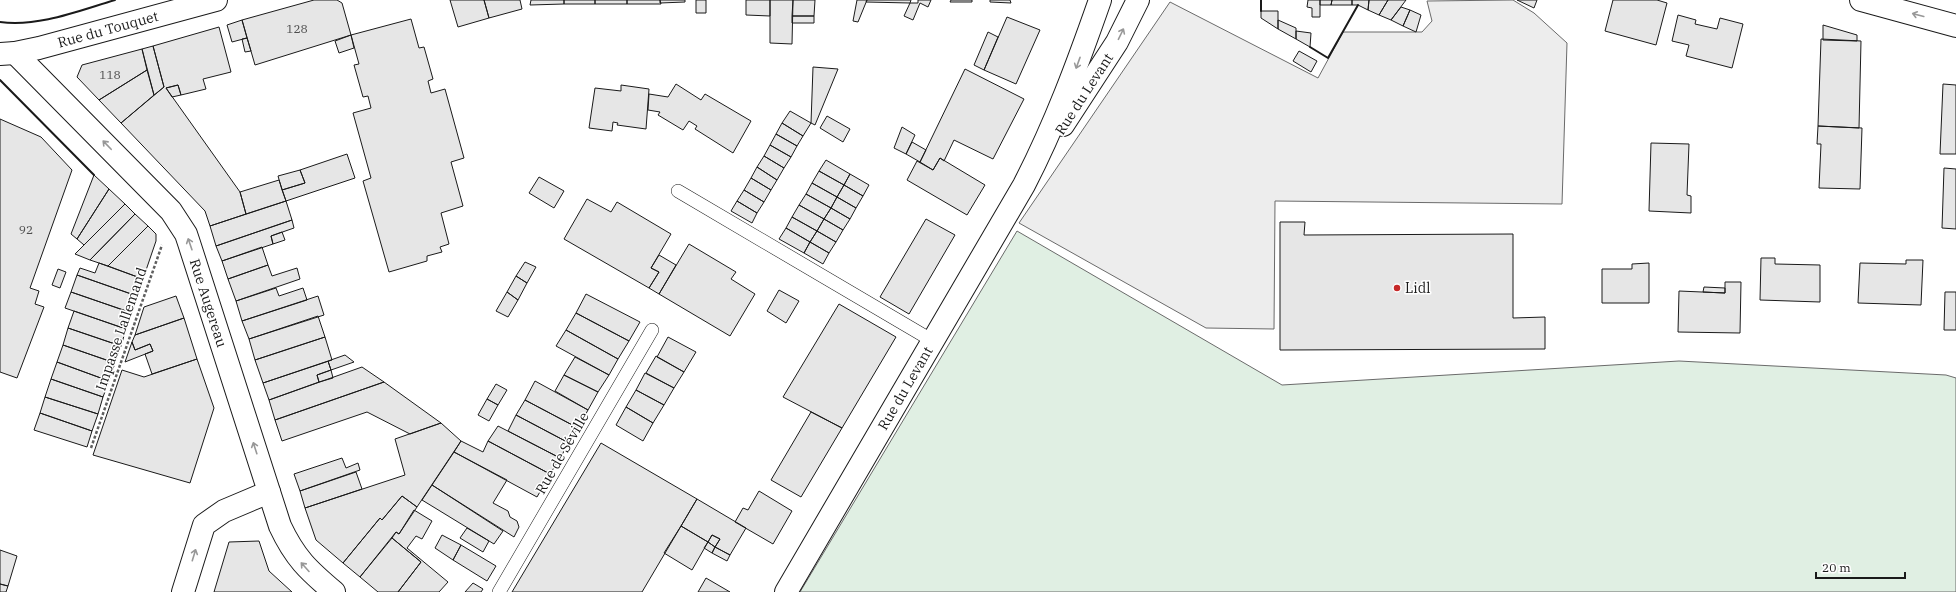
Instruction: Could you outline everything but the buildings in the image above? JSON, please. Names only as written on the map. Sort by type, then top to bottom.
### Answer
[{"type":"street","name":"Rue du Touquet","points":[[8,53],[67,41],[216,0]]},
{"type":"street","name":"Rue du Levant","points":[[1024,185],[1045,143],[1068,88],[1100,0]]},
{"type":"street","name":"Rue du Levant","points":[[786,592],[1024,185],[1117,42],[1138,0]]},
{"type":"street","points":[[1861,0],[1956,26]]},
{"type":"street","name":"Rue Augereau","points":[[8,53],[171,211],[179,222],[189,243],[280,526],[297,557],[309,571],[334,592]]},
{"type":"street","points":[[183,592],[204,525],[224,511],[269,492]]},
{"type":"lane","points":[[678,191],[933,341]]},
{"type":"lane","name":"Rue de Séville","points":[[499,592],[652,330]]},
{"type":"path","name":"Impasse Lallemand","points":[[91,448],[159,248],[179,222]]},
{"type":"green space","points":[[1017,231],[1282,385],[1679,361],[1946,375],[1956,378],[1956,592],[800,592]]},
{"type":"shaded area","points":[[1513,0],[1534,13],[1567,43],[1562,204],[1275,201],[1274,329],[1206,328],[1019,223],[1170,2],[1318,78],[1343,32],[1422,32],[1432,21],[1427,1]]},
{"type":"wall","points":[[0,22],[15,23],[44,20],[115,0]]},
{"type":"wall","points":[[1261,0],[1261,11]]},
{"type":"wall","points":[[1310,47],[1328,58],[1358,5]]},
{"type":"wall","points":[[0,80],[94,175]]},
{"type":"place","name":"Lidl","points":[[1397,288]]}]
